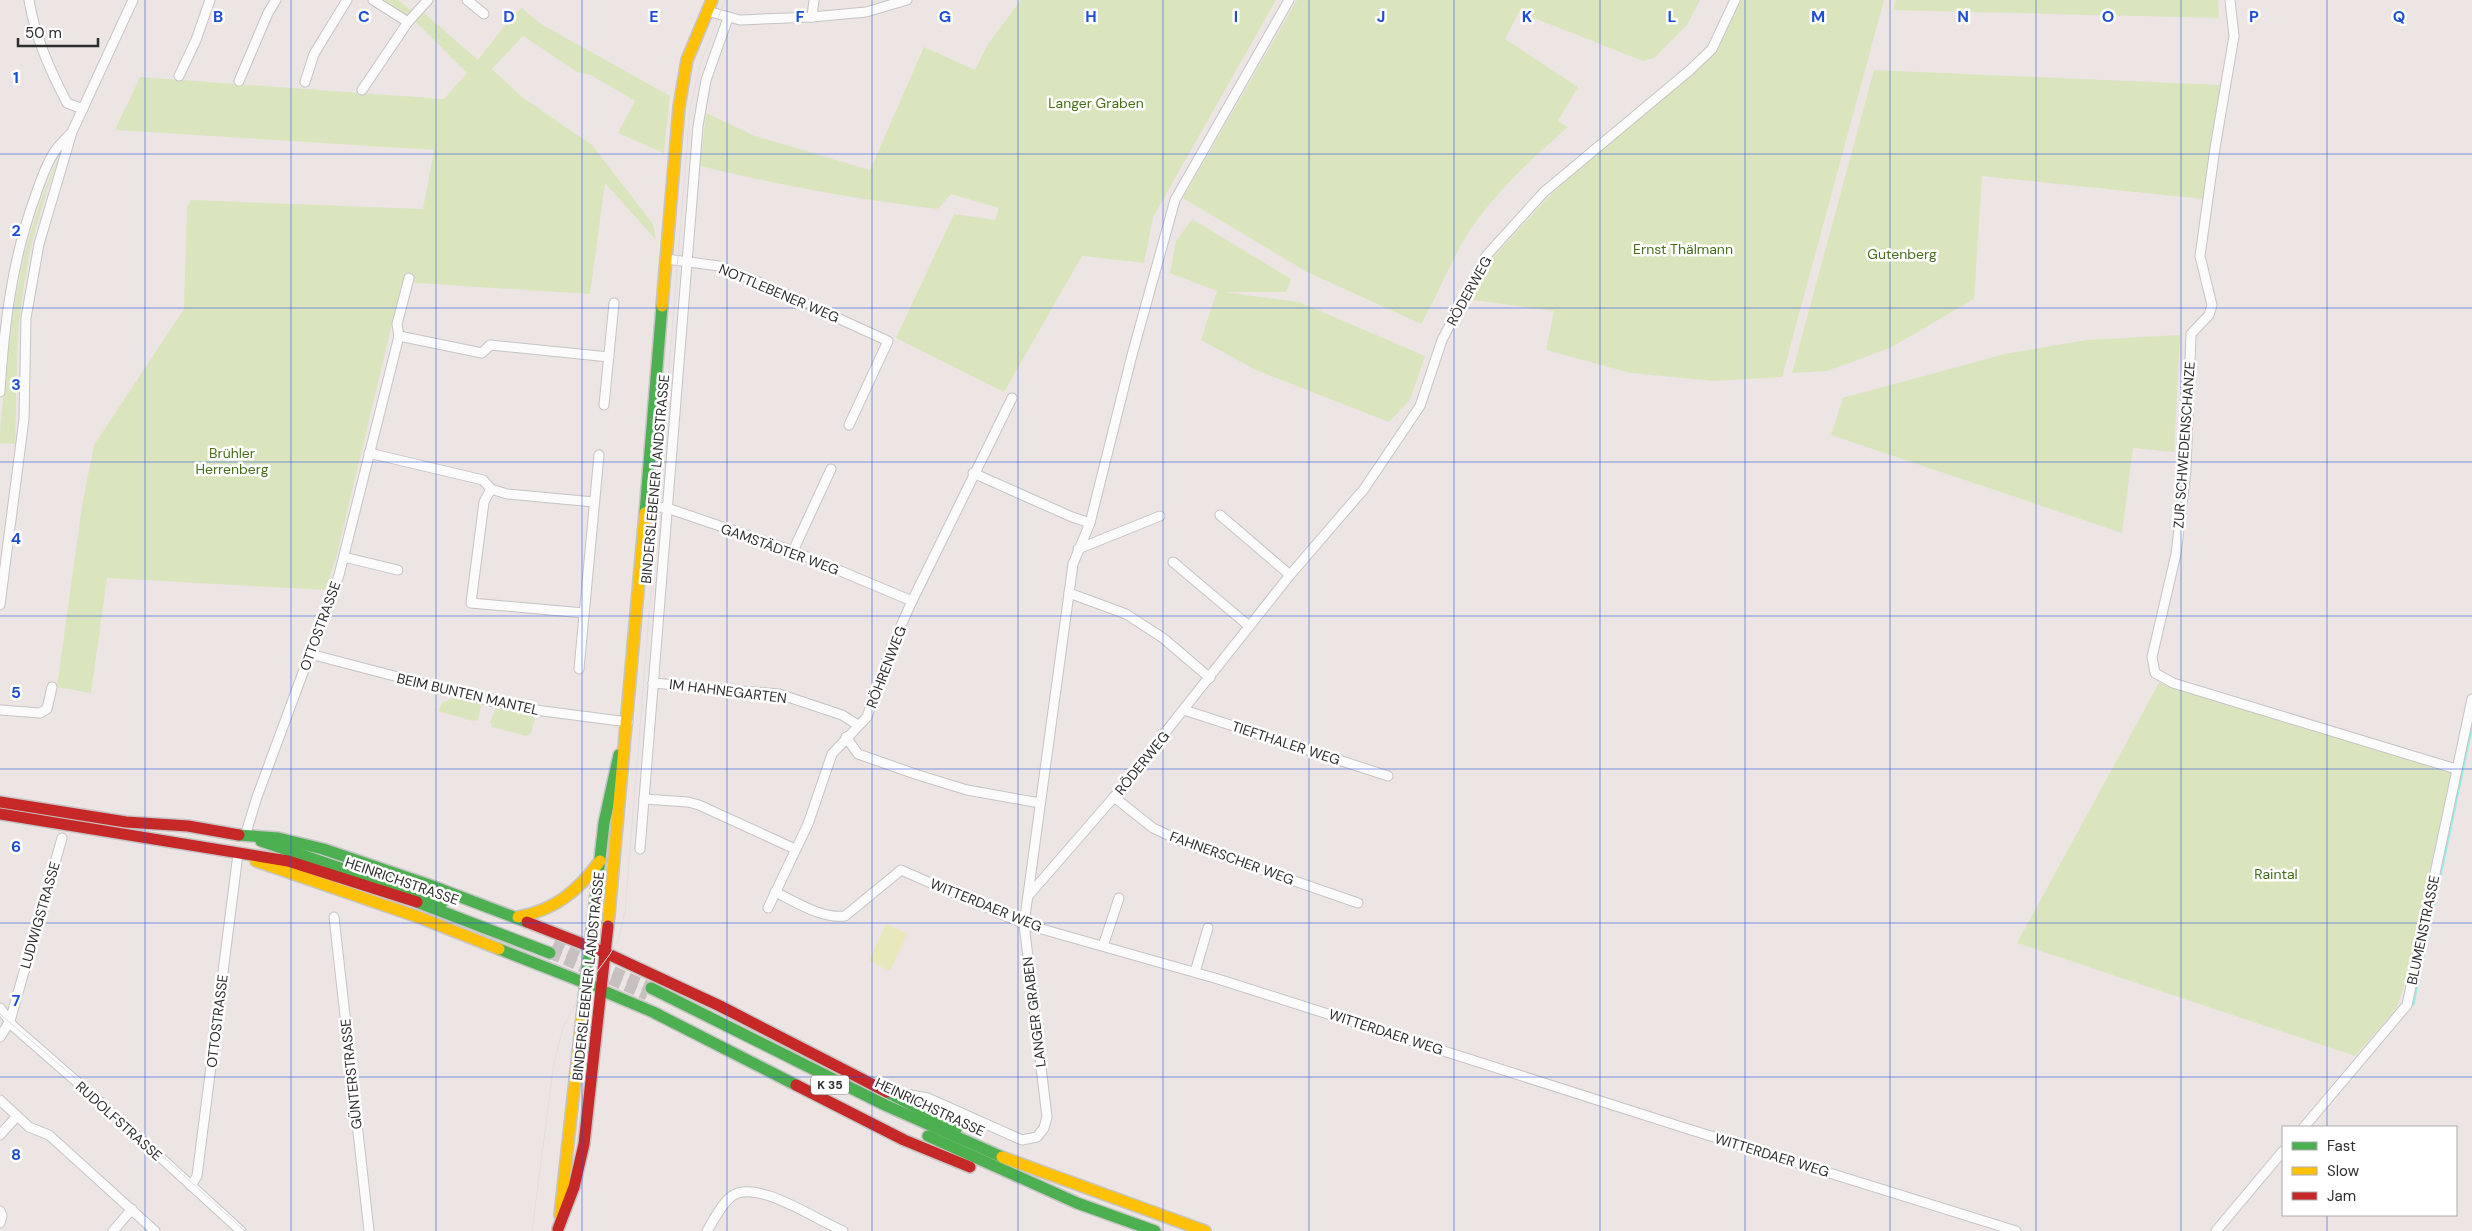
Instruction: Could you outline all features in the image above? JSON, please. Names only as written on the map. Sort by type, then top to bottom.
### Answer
[{"type":"main road","name":"BINDERSLEBENER LANDSTRASSE","points":[[558,1230],[574,1187],[584,1144],[606,953],[628,722],[679,107],[687,60],[712,0]]},
{"type":"main road","name":"BINDERSLEBENER LANDSTRASSE","points":[[558,1230],[607,804],[628,722]]},
{"type":"main road","name":"HEINRICHSTRASSE","points":[[0,802],[126,822],[188,826],[245,836],[278,838],[323,849],[432,886],[606,953]]},
{"type":"main road","name":"HEINRICHSTRASSE","points":[[0,814],[288,861],[326,871],[552,949],[403,887],[245,836]]},
{"type":"main road","name":"HEINRICHSTRASSE","points":[[238,854],[293,875],[421,918],[586,984]]},
{"type":"main road","points":[[518,918],[543,912],[563,901],[583,884],[600,860]]},
{"type":"main road","name":"K 35","points":[[606,953],[720,1006],[888,1091],[1017,1162]]},
{"type":"main road","name":"K 35","points":[[586,984],[670,1020],[904,1140],[996,1178],[1011,1176]]},
{"type":"main road","name":"HEINRICHSTRASSE","points":[[1155,1231],[1077,1203],[1011,1176],[917,1131],[649,992],[918,1121],[1093,1192],[1205,1231]]},
{"type":"street","points":[[29,0],[38,37],[51,72],[67,103],[83,109]]},
{"type":"street","points":[[0,605],[24,419],[28,309],[39,244],[72,132],[133,0]]},
{"type":"street","points":[[180,76],[196,40],[210,0]]},
{"type":"street","points":[[240,82],[268,12],[276,0]]},
{"type":"street","points":[[305,82],[314,54],[347,0]]},
{"type":"street","points":[[373,0],[408,22]]},
{"type":"street","points":[[362,90],[408,22],[428,0]]},
{"type":"street","points":[[467,0],[484,14]]},
{"type":"street","points":[[812,17],[814,0]]},
{"type":"street","points":[[707,11],[740,20],[812,17],[866,12],[907,0]]},
{"type":"street","name":"LANGER GRABEN","points":[[888,1091],[928,1098],[1022,1140],[1037,1137],[1044,1128],[1047,1117],[1024,924],[1073,564],[1090,523],[1125,383],[1175,200],[1290,0]]},
{"type":"street","name":"RÖDERWEG","points":[[1029,895],[1114,797],[1290,575],[1364,489],[1420,406],[1442,340],[1486,256],[1544,192],[1690,70],[1712,48],[1735,0]]},
{"type":"street","name":"ZUR SCHWEDENSCHANZE","points":[[2230,0],[2234,36],[2215,148],[2200,256],[2212,305],[2209,316],[2191,334],[2185,479],[2176,554],[2152,657],[2155,673],[2173,684],[2456,769]]},
{"type":"street","name":"BINDERSLEBENER LANDSTRASSE","points":[[640,849],[700,111],[706,80],[728,18]]},
{"type":"street","points":[[0,392],[3,346],[12,282],[24,226],[39,185],[54,152],[72,132]]},
{"type":"street","name":"NOTTLEBENER WEG","points":[[666,260],[719,266],[888,341],[849,425]]},
{"type":"street","name":"OTTOSTRASSE","points":[[245,836],[257,797],[344,558],[399,336],[397,324],[409,278]]},
{"type":"street","points":[[604,405],[614,303]]},
{"type":"street","points":[[399,336],[482,353],[490,345],[609,357]]},
{"type":"street","name":"RÖHRENWEG","points":[[768,908],[808,824],[832,754],[858,724],[867,717],[891,648],[912,601],[973,473],[1012,398]]},
{"type":"street","points":[[370,453],[483,480],[491,489],[507,494],[594,502]]},
{"type":"street","points":[[579,669],[599,455]]},
{"type":"street","points":[[793,551],[831,469]]},
{"type":"street","points":[[973,473],[1072,518],[1090,523]]},
{"type":"street","points":[[491,489],[484,502],[471,603],[584,614]]},
{"type":"street","name":"GAMSTÄDTER WEG","points":[[645,505],[668,508],[793,551],[912,601]]},
{"type":"street","points":[[1220,515],[1290,575]]},
{"type":"street","points":[[1078,549],[1160,516]]},
{"type":"street","points":[[344,558],[398,570]]},
{"type":"street","points":[[1173,562],[1249,626]]},
{"type":"street","points":[[1070,593],[1126,614],[1163,638],[1210,678]]},
{"type":"street","name":"BEIM BUNTEN MANTEL","points":[[310,654],[435,688],[543,711],[628,722]]},
{"type":"street","name":"IM HAHNEGARTEN","points":[[653,683],[779,694],[842,715],[858,724]]},
{"type":"street","points":[[0,710],[40,713],[47,709],[52,687]]},
{"type":"street","name":"BLUMENSTRASSE","points":[[2305,1126],[2408,1005],[2472,699]]},
{"type":"street","name":"TIEFTHALER WEG","points":[[1184,710],[1388,776]]},
{"type":"street","points":[[846,737],[858,754],[918,775],[967,790],[1040,803]]},
{"type":"street","name":"FAHNERSCHER WEG","points":[[1114,797],[1153,828],[1185,843],[1358,903]]},
{"type":"street","points":[[644,800],[688,802],[699,805],[795,849]]},
{"type":"street","name":"LUDWIGSTRASSE","points":[[1,1033],[10,1021],[62,838]]},
{"type":"street","name":"OTTOSTRASSE","points":[[191,1186],[197,1176],[238,854]]},
{"type":"street","name":"WITTERDAER WEG","points":[[775,892],[834,918],[845,916],[901,870],[1024,924],[1195,972],[2016,1231]]},
{"type":"street","points":[[1103,946],[1119,898]]},
{"type":"street","name":"GÜNTERSTRASSE","points":[[334,917],[368,1231]]},
{"type":"street","points":[[1195,972],[1208,928]]},
{"type":"street","name":"RUDOLFSTRASSE","points":[[0,1008],[13,1026],[100,1102],[241,1231]]},
{"type":"street","points":[[0,1100],[30,1127],[49,1135],[155,1231]]},
{"type":"street","points":[[0,1135],[17,1116]]},
{"type":"street","points":[[2216,1231],[2282,1152]]},
{"type":"street","points":[[707,1231],[732,1195],[748,1191],[766,1194],[843,1231]]},
{"type":"street","points":[[113,1231],[132,1209]]},
{"type":"street","points":[[0,1210],[2,1216],[0,1223]]},
{"type":"street","points":[[140,1231],[147,1224]]},
{"type":"green space","name":"Brühler Herrenberg","points":[[384,0],[398,0],[412,11],[416,6],[478,60],[513,15],[522,8],[541,24],[670,96],[664,153],[618,133],[635,101],[591,75],[577,72],[523,36],[492,69],[522,97],[592,145],[653,224],[656,240],[605,183],[590,294],[402,282],[336,558],[325,590],[107,578],[91,693],[57,687],[82,506],[94,445],[184,309],[187,207],[191,200],[423,209],[434,150],[115,130],[140,77],[444,99],[467,73],[417,23]]},
{"type":"green space","name":"Langer Graben","points":[[1021,0],[1276,0],[1153,217],[1144,263],[1082,256],[1004,392],[896,338],[954,214],[995,220],[999,208],[951,194],[938,209],[878,201],[789,186],[700,166],[706,113],[755,136],[870,170],[924,47],[975,70],[988,44]]},
{"type":"green space","points":[[1297,0],[1700,0],[1687,25],[1654,58],[1643,61],[1519,12],[1505,39],[1578,87],[1558,121],[1568,127],[1509,183],[1477,220],[1454,258],[1421,324],[1307,272],[1183,198]]},
{"type":"green space","name":"Ernst Thälmann","points":[[1739,0],[1884,0],[1782,377],[1715,381],[1631,373],[1546,350],[1554,311],[1473,300],[1491,260],[1553,192],[1717,51]]},
{"type":"green space","points":[[1896,0],[2218,0],[2219,18],[1893,10]]},
{"type":"green space","name":"Gutenberg","points":[[1874,70],[2221,85],[2203,199],[1982,176],[1974,299],[1890,348],[1827,371],[1792,373]]},
{"type":"green space","points":[[63,148],[46,193],[30,249],[22,298],[18,332],[15,444],[0,443],[8,351],[23,262],[39,205]]},
{"type":"green space","points":[[1192,219],[1291,279],[1286,292],[1224,292],[1299,302],[1425,356],[1410,400],[1389,422],[1256,370],[1201,340],[1217,291],[1170,273],[1176,241]]},
{"type":"green space","points":[[2180,335],[2174,452],[2133,448],[2122,533],[1831,435],[1843,398],[2005,354],[2086,340]]},
{"type":"green space","name":"Raintal","points":[[2159,683],[2451,773],[2405,984],[2396,1009],[2355,1056],[2017,943]]},
{"type":"green space","points":[[453,698],[480,704],[478,720],[473,721],[438,711],[442,703]]},
{"type":"green space","points":[[496,708],[531,713],[535,719],[531,733],[526,736],[492,727],[490,722]]},
{"type":"green space","points":[[886,924],[907,934],[890,971],[869,961]]},
{"type":"waterway","points":[[2413,1004],[2472,725]]},
{"type":"tunnel","points":[[553,945],[651,988]]},
{"type":"tunnel","points":[[550,953],[647,995]]},
{"type":"tram line","points":[[532,1231],[554,1062],[563,1028],[580,995],[610,954],[619,938],[625,912],[690,109],[699,68],[725,0]]},
{"type":"tram line","points":[[0,1014],[102,1101],[245,1231]]},
{"type":"traffic: fast","points":[[645,513],[662,306]]},
{"type":"traffic: fast","points":[[582,1017],[604,823],[619,755]]},
{"type":"traffic: fast","points":[[239,835],[278,838],[323,849],[432,886],[527,922]]},
{"type":"traffic: fast","points":[[261,841],[442,903]]},
{"type":"traffic: fast","points":[[417,902],[550,953]]},
{"type":"traffic: fast","points":[[499,949],[593,986]]},
{"type":"traffic: fast","points":[[651,988],[885,1105],[1002,1157]]},
{"type":"traffic: fast","points":[[601,990],[653,1012],[796,1085]]},
{"type":"traffic: fast","points":[[887,1092],[957,1128]]},
{"type":"traffic: fast","points":[[928,1136],[1077,1203],[1155,1231]]},
{"type":"traffic: slow","points":[[662,306],[679,107],[687,60],[712,0]]},
{"type":"traffic: slow","points":[[608,926],[645,513]]},
{"type":"traffic: slow","points":[[256,861],[421,918],[499,949]]},
{"type":"traffic: slow","points":[[518,917],[543,910],[565,898],[592,872],[600,861]]},
{"type":"traffic: slow","points":[[560,1215],[582,1017]]},
{"type":"traffic: slow","points":[[1002,1157],[1205,1231]]},
{"type":"traffic: jam","points":[[0,802],[126,822],[188,826],[239,835]]},
{"type":"traffic: jam","points":[[0,814],[288,861],[417,902]]},
{"type":"traffic: jam","points":[[527,922],[606,953]]},
{"type":"traffic: jam","points":[[558,1229],[574,1187],[584,1144],[608,926]]},
{"type":"traffic: jam","points":[[606,953],[720,1006],[887,1092]]},
{"type":"traffic: jam","points":[[796,1085],[904,1140],[970,1167]]}]
